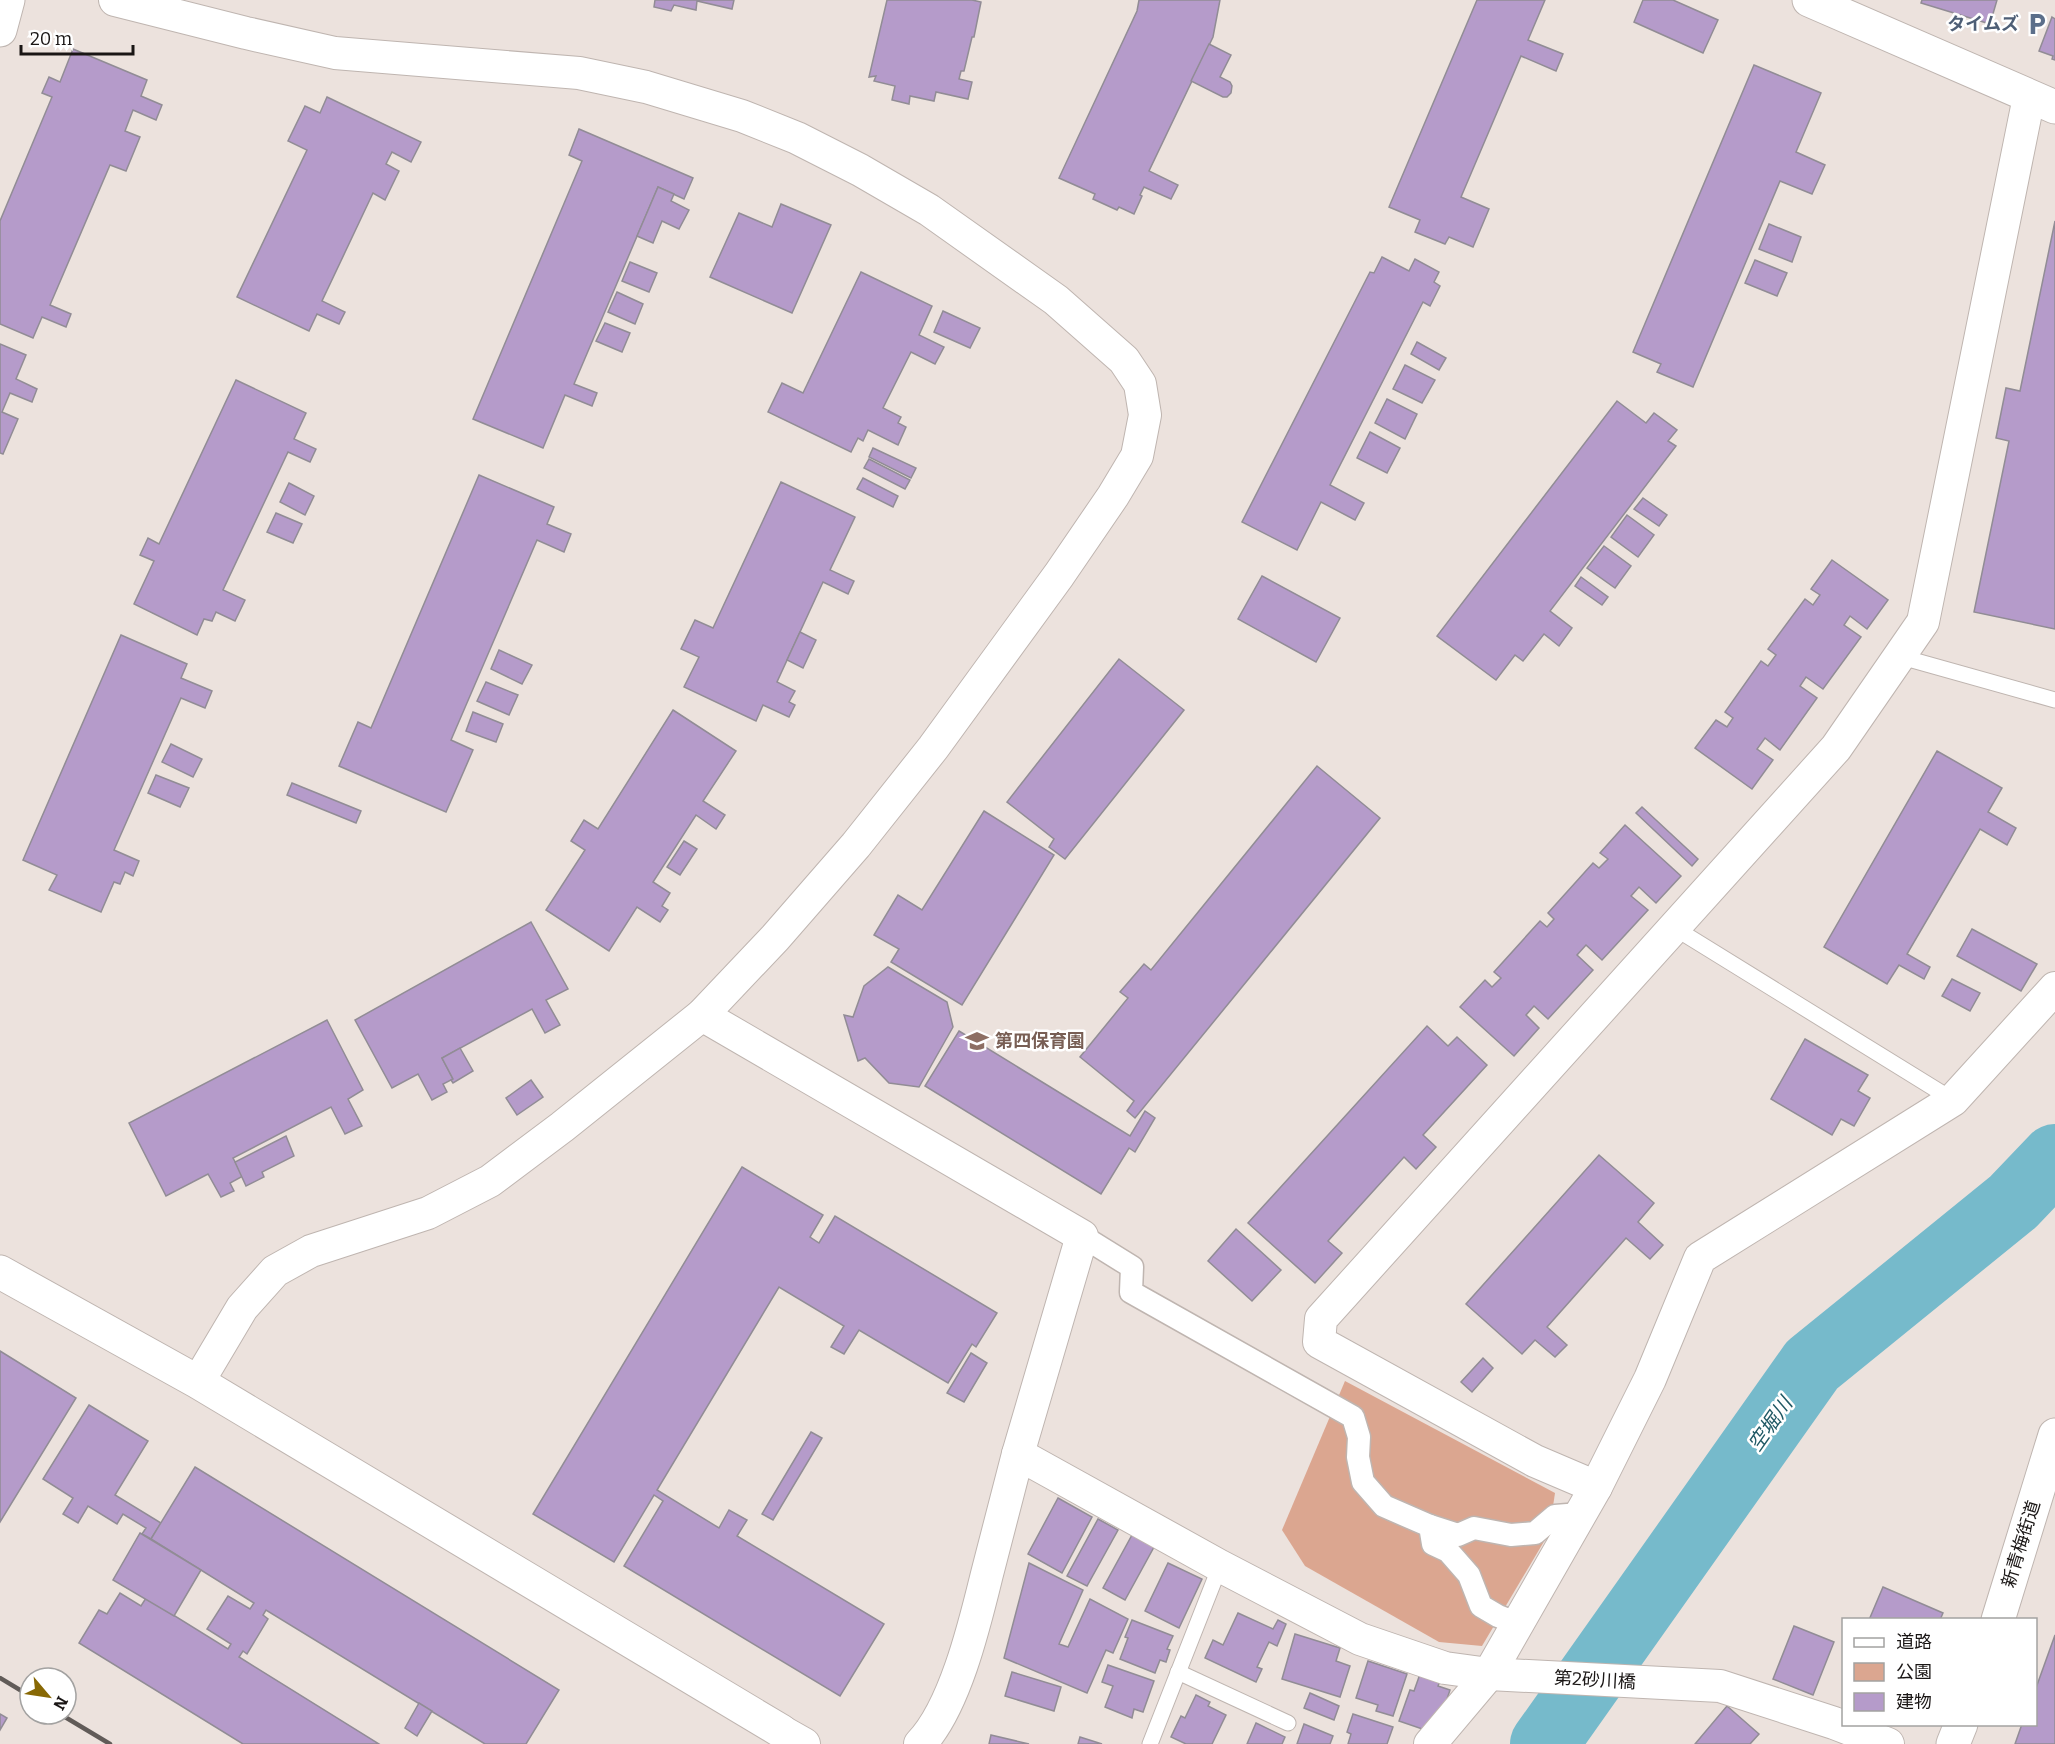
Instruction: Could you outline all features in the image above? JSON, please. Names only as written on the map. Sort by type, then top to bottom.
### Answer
[{"type":"street","points":[[0,30],[8,0]]},
{"type":"street","points":[[116,0],[335,53],[579,73],[646,87],[742,116],[807,143],[860,170],[929,210],[1056,300],[1124,360],[1140,384],[1145,415],[1137,456],[1059,575],[933,748],[856,845],[775,939],[702,1015],[562,1127],[490,1181],[428,1213],[311,1251],[275,1271],[242,1308],[198,1382]]},
{"type":"street","points":[[1596,1487],[1535,1461],[1319,1342],[1321,1319],[1836,748],[1923,622],[2042,102],[1809,0]]},
{"type":"street","points":[[1430,1744],[1488,1674],[1596,1487],[1650,1379],[1700,1258],[1953,1100],[2055,988]]},
{"type":"street","points":[[702,1015],[1082,1236],[1132,1267],[1131,1292],[1353,1416],[1359,1437],[1358,1457],[1363,1482],[1384,1506],[1458,1536],[1474,1528],[1511,1535],[1535,1533],[1555,1516],[1580,1514]]},
{"type":"street","points":[[920,1744],[928,1737],[944,1708],[969,1644],[1018,1454],[1082,1236]]},
{"type":"street","points":[[0,1272],[198,1382],[793,1738]]},
{"type":"street","name":"新青梅街道","points":[[1999,1618],[2055,1435]]},
{"type":"street","name":"第2砂川橋","points":[[1018,1454],[1220,1566],[1360,1639],[1445,1668],[1488,1674],[1720,1686],[1834,1723],[1888,1744]]},
{"type":"street","points":[[1430,1526],[1433,1544],[1448,1551],[1469,1575],[1481,1606],[1516,1623]]},
{"type":"street","points":[[1953,1744],[1961,1726]]},
{"type":"lane","points":[[1898,656],[2055,700]]},
{"type":"lane","points":[[1673,927],[1953,1100]]},
{"type":"lane","points":[[1150,1744],[1220,1566]]},
{"type":"lane","points":[[1178,1672],[1288,1724]]},
{"type":"green space","points":[[1345,1381],[1555,1493],[1549,1533],[1482,1646],[1439,1642],[1305,1566],[1282,1530]]},
{"type":"building","points":[[655,0],[734,0],[732,9],[697,1],[696,10],[674,5],[671,11],[654,7]]},
{"type":"building","points":[[887,0],[972,0],[981,2],[974,37],[972,37],[964,71],[961,71],[959,79],[972,82],[968,99],[936,92],[934,101],[910,96],[909,104],[892,100],[895,86],[874,81],[876,76],[869,77]]},
{"type":"building","points":[[1139,0],[1220,0],[1213,37],[1149,171],[1178,185],[1171,199],[1144,187],[1134,214],[1119,207],[1117,210],[1093,199],[1095,194],[1059,178],[1137,11]]},
{"type":"building","points":[[1477,0],[1545,0],[1528,40],[1563,54],[1556,71],[1521,56],[1461,197],[1489,209],[1473,247],[1449,237],[1445,244],[1415,232],[1420,220],[1389,207]]},
{"type":"building","points":[[1643,0],[1673,0],[1718,20],[1703,53],[1634,22]]},
{"type":"building","points":[[1922,0],[1997,0],[1990,24],[1921,3]]},
{"type":"building","points":[[2052,17],[2055,19],[2055,60],[2052,59],[2053,56],[2039,51]]},
{"type":"building","points":[[1209,44],[1231,55],[1220,77],[1230,82],[1232,86],[1231,93],[1227,97],[1191,81]]},
{"type":"building","points":[[73,49],[147,80],[141,96],[162,105],[156,120],[133,110],[125,131],[140,137],[126,171],[110,165],[50,305],[71,314],[66,327],[42,317],[33,338],[0,324],[0,221],[52,97],[42,93],[49,77],[60,82]]},
{"type":"building","points":[[1754,65],[1821,93],[1796,152],[1825,165],[1812,194],[1780,181],[1693,387],[1657,372],[1661,364],[1633,352]]},
{"type":"building","points":[[327,97],[421,142],[411,162],[392,152],[386,164],[399,171],[385,200],[373,193],[322,301],[345,312],[339,324],[317,314],[309,331],[237,297],[307,150],[288,141],[305,106],[320,113]]},
{"type":"building","points":[[579,129],[693,178],[684,199],[658,187],[574,384],[597,393],[592,406],[565,395],[543,448],[473,419],[582,161],[569,155]]},
{"type":"building","points":[[658,187],[674,194],[671,201],[689,210],[679,229],[662,221],[653,243],[637,236]]},
{"type":"building","points":[[781,204],[831,225],[792,313],[710,277],[739,213],[772,227]]},
{"type":"building","points":[[2055,221],[2055,629],[1974,612],[2009,441],[1996,438],[2006,388],[2020,391]]},
{"type":"building","points":[[1769,224],[1801,237],[1792,262],[1759,249]]},
{"type":"building","points":[[1382,257],[1409,271],[1415,259],[1439,272],[1434,282],[1440,286],[1430,306],[1423,302],[1330,485],[1364,503],[1355,520],[1321,502],[1297,550],[1242,522],[1370,272],[1374,273]]},
{"type":"building","points":[[1755,260],[1787,273],[1777,296],[1745,283]]},
{"type":"building","points":[[630,262],[657,273],[649,292],[622,281]]},
{"type":"building","points":[[861,272],[932,306],[919,335],[944,347],[935,364],[911,352],[883,408],[901,417],[898,423],[906,427],[898,445],[868,430],[863,441],[858,438],[851,452],[768,412],[782,383],[803,393]]},
{"type":"building","points":[[617,292],[643,304],[635,324],[608,312]]},
{"type":"building","points":[[943,311],[980,328],[970,348],[934,332]]},
{"type":"building","points":[[605,323],[630,333],[622,352],[596,341]]},
{"type":"building","points":[[1417,342],[1446,358],[1439,370],[1411,354]]},
{"type":"building","points":[[0,344],[26,355],[16,379],[37,389],[32,402],[10,393],[2,412],[18,419],[3,454],[0,453]]},
{"type":"building","points":[[1405,365],[1435,380],[1422,403],[1393,389]]},
{"type":"building","points":[[236,380],[306,413],[294,439],[316,449],[310,462],[288,452],[223,590],[245,600],[235,621],[216,612],[212,621],[204,619],[197,635],[134,604],[154,561],[140,555],[148,538],[159,544]]},
{"type":"building","points":[[1387,399],[1417,414],[1405,439],[1375,423]]},
{"type":"building","points":[[1617,401],[1646,423],[1654,413],[1677,430],[1668,441],[1676,446],[1550,611],[1572,628],[1559,646],[1544,634],[1523,661],[1515,655],[1496,680],[1437,636]]},
{"type":"building","points":[[1370,432],[1400,448],[1387,473],[1357,458]]},
{"type":"building","points":[[873,448],[916,468],[911,478],[869,457]]},
{"type":"building","points":[[869,459],[910,480],[905,489],[864,468]]},
{"type":"building","points":[[479,475],[554,507],[547,524],[571,534],[564,552],[537,540],[451,740],[473,750],[446,812],[339,766],[358,722],[371,728]]},
{"type":"building","points":[[863,478],[898,496],[893,507],[857,489]]},
{"type":"building","points":[[781,482],[855,517],[830,570],[854,581],[848,594],[823,582],[777,682],[795,691],[789,702],[795,705],[789,717],[763,705],[756,721],[684,687],[699,657],[681,649],[695,620],[713,628]]},
{"type":"building","points":[[289,483],[314,496],[305,515],[280,502]]},
{"type":"building","points":[[1643,498],[1667,515],[1659,526],[1634,509]]},
{"type":"building","points":[[276,513],[302,524],[293,543],[267,532]]},
{"type":"building","points":[[1627,515],[1654,535],[1638,557],[1611,537]]},
{"type":"building","points":[[1604,546],[1631,566],[1615,588],[1587,568]]},
{"type":"building","points":[[1832,560],[1888,600],[1867,629],[1850,616],[1844,625],[1861,637],[1823,689],[1806,677],[1800,686],[1817,698],[1780,750],[1765,738],[1757,749],[1773,760],[1752,789],[1695,748],[1716,720],[1727,727],[1733,718],[1725,712],[1761,661],[1768,666],[1776,655],[1768,649],[1805,599],[1813,605],[1820,595],[1811,589]]},
{"type":"building","points":[[1262,576],[1340,618],[1316,662],[1238,619]]},
{"type":"building","points":[[1581,577],[1608,597],[1602,605],[1575,586]]},
{"type":"building","points":[[800,632],[816,640],[803,668],[787,660]]},
{"type":"building","points":[[121,635],[187,664],[181,678],[212,691],[205,708],[181,698],[114,850],[139,861],[133,876],[125,872],[120,884],[114,882],[101,912],[49,890],[57,875],[23,860]]},
{"type":"building","points":[[499,650],[532,665],[522,684],[491,669]]},
{"type":"building","points":[[1119,659],[1184,710],[1065,859],[1049,847],[1054,839],[1007,802]]},
{"type":"building","points":[[486,682],[518,695],[509,715],[477,701]]},
{"type":"building","points":[[673,710],[736,751],[703,801],[725,815],[716,829],[696,815],[653,882],[670,893],[662,906],[668,910],[660,922],[637,907],[609,951],[546,910],[585,850],[571,841],[584,820],[598,829]]},
{"type":"building","points":[[473,712],[503,724],[496,742],[466,731]]},
{"type":"building","points":[[171,744],[202,759],[193,777],[162,762]]},
{"type":"building","points":[[1937,751],[2002,788],[1988,812],[2016,828],[2007,845],[1980,829],[1907,954],[1930,967],[1924,979],[1899,965],[1887,984],[1824,947]]},
{"type":"building","points":[[1317,766],[1380,818],[1135,1118],[1127,1111],[1134,1101],[1080,1057],[1128,998],[1120,992],[1144,964],[1151,970]]},
{"type":"building","points":[[156,775],[189,788],[180,807],[148,793]]},
{"type":"building","points":[[292,783],[361,811],[356,823],[287,795]]},
{"type":"building","points":[[1642,807],[1698,859],[1692,866],[1636,813]]},
{"type":"building","points":[[984,811],[1054,855],[962,1005],[891,962],[899,949],[874,935],[898,895],[922,910]]},
{"type":"building","points":[[1625,825],[1681,876],[1656,903],[1639,887],[1631,896],[1648,910],[1602,960],[1586,945],[1577,955],[1593,970],[1548,1019],[1534,1006],[1526,1015],[1539,1028],[1514,1056],[1460,1007],[1485,980],[1492,987],[1501,978],[1494,972],[1540,921],[1547,927],[1554,919],[1548,913],[1593,863],[1599,868],[1608,859],[1600,853]]},
{"type":"building","points":[[684,841],[697,849],[680,875],[667,867]]},
{"type":"building","points":[[531,922],[568,989],[546,1000],[560,1025],[545,1033],[532,1009],[442,1058],[453,1079],[443,1084],[447,1092],[432,1100],[418,1074],[392,1088],[355,1020]]},
{"type":"building","points":[[1972,929],[2037,964],[2021,991],[1957,956]]},
{"type":"building","points":[[888,967],[947,1002],[953,1027],[919,1087],[889,1083],[865,1058],[858,1061],[844,1015],[853,1017],[864,986]]},
{"type":"building","points":[[1952,979],[1980,993],[1970,1011],[1942,996]]},
{"type":"building","points":[[327,1020],[363,1090],[348,1099],[362,1126],[345,1134],[331,1107],[233,1158],[243,1176],[230,1183],[234,1191],[221,1197],[208,1174],[166,1196],[129,1123]]},
{"type":"building","points":[[1427,1026],[1448,1046],[1457,1037],[1487,1065],[1423,1135],[1436,1147],[1416,1169],[1404,1157],[1328,1241],[1342,1253],[1315,1283],[1248,1223]]},
{"type":"building","points":[[959,1031],[1130,1136],[1145,1111],[1155,1118],[1135,1152],[1129,1148],[1101,1194],[925,1086]]},
{"type":"building","points":[[1805,1039],[1868,1075],[1858,1091],[1870,1098],[1854,1126],[1841,1119],[1832,1135],[1771,1099]]},
{"type":"building","points":[[460,1048],[473,1071],[453,1083],[442,1058]]},
{"type":"building","points":[[531,1080],[543,1097],[517,1115],[506,1098]]},
{"type":"building","points":[[286,1136],[294,1156],[262,1172],[264,1177],[246,1186],[235,1162]]},
{"type":"building","points":[[1599,1155],[1654,1203],[1638,1222],[1663,1245],[1650,1259],[1626,1238],[1547,1327],[1567,1345],[1555,1357],[1535,1340],[1522,1354],[1466,1304]]},
{"type":"building","points":[[742,1167],[823,1215],[810,1237],[819,1243],[835,1216],[997,1313],[976,1347],[972,1344],[948,1383],[859,1330],[844,1354],[831,1347],[844,1326],[779,1287],[657,1490],[719,1528],[729,1510],[747,1520],[737,1536],[884,1624],[840,1696],[624,1566],[663,1501],[654,1495],[614,1562],[533,1514]]},
{"type":"building","points":[[1236,1229],[1281,1270],[1252,1301],[1208,1261]]},
{"type":"building","points":[[0,1351],[76,1398],[0,1522]]},
{"type":"building","points":[[971,1353],[987,1363],[964,1402],[947,1393]]},
{"type":"building","points":[[1483,1358],[1493,1368],[1472,1392],[1461,1382]]},
{"type":"building","points":[[89,1405],[148,1441],[115,1495],[161,1523],[151,1539],[142,1534],[146,1528],[123,1514],[117,1524],[88,1506],[78,1523],[63,1514],[73,1498],[43,1479]]},
{"type":"building","points":[[811,1432],[822,1438],[773,1520],[762,1514]]},
{"type":"building","points":[[195,1467],[559,1690],[526,1744],[485,1744],[266,1610],[263,1615],[268,1619],[247,1654],[243,1651],[239,1657],[379,1744],[243,1744],[79,1643],[99,1610],[107,1614],[120,1593],[141,1606],[146,1598],[228,1649],[231,1644],[207,1629],[228,1596],[250,1609],[254,1603],[151,1539]]},
{"type":"building","points":[[1058,1498],[1092,1517],[1062,1573],[1028,1554]]},
{"type":"building","points":[[1098,1519],[1118,1530],[1087,1586],[1067,1576]]},
{"type":"building","points":[[140,1533],[201,1570],[174,1616],[113,1580]]},
{"type":"building","points":[[1132,1535],[1154,1547],[1125,1600],[1103,1588]]},
{"type":"building","points":[[1029,1563],[1083,1590],[1059,1644],[1068,1647],[1090,1599],[1128,1619],[1113,1653],[1106,1650],[1087,1693],[1004,1658]]},
{"type":"building","points":[[1168,1563],[1202,1579],[1179,1628],[1145,1611]]},
{"type":"building","points":[[1883,1587],[1943,1613],[1941,1618],[1870,1618]]},
{"type":"building","points":[[1238,1613],[1273,1629],[1278,1620],[1286,1624],[1277,1646],[1269,1642],[1257,1667],[1262,1669],[1256,1682],[1205,1658],[1213,1640],[1223,1645]]},
{"type":"building","points":[[1132,1620],[1173,1636],[1167,1649],[1170,1650],[1166,1662],[1160,1660],[1155,1673],[1120,1659]]},
{"type":"building","points":[[1794,1626],[1834,1642],[1813,1695],[1773,1679]]},
{"type":"building","points":[[1295,1634],[1340,1648],[1336,1661],[1350,1666],[1340,1697],[1282,1679]]},
{"type":"building","points":[[2055,1635],[2055,1744],[2015,1744],[2021,1726],[2037,1726],[2037,1685]]},
{"type":"building","points":[[1368,1661],[1407,1674],[1393,1716],[1376,1711],[1378,1705],[1356,1698]]},
{"type":"building","points":[[1108,1665],[1154,1681],[1143,1712],[1134,1709],[1132,1718],[1105,1707],[1113,1686],[1102,1682]]},
{"type":"building","points":[[1012,1672],[1061,1687],[1054,1711],[1005,1696]]},
{"type":"building","points":[[1420,1674],[1440,1681],[1438,1686],[1450,1690],[1437,1729],[1431,1732],[1399,1721],[1410,1690],[1414,1691]]},
{"type":"building","points":[[1310,1693],[1339,1706],[1334,1720],[1304,1708]]},
{"type":"building","points":[[1196,1695],[1210,1702],[1208,1706],[1226,1715],[1212,1744],[1186,1744],[1171,1737],[1181,1716],[1185,1718]]},
{"type":"building","points":[[419,1703],[432,1711],[417,1736],[405,1728]]},
{"type":"building","points":[[1727,1706],[1759,1734],[1750,1744],[1695,1744]]},
{"type":"building","points":[[0,1714],[7,1718],[0,1730]]},
{"type":"building","points":[[1353,1714],[1393,1727],[1387,1744],[1348,1744],[1351,1734],[1347,1732]]},
{"type":"building","points":[[1256,1723],[1285,1737],[1282,1744],[1247,1744]]},
{"type":"building","points":[[1304,1724],[1333,1736],[1330,1744],[1297,1744]]},
{"type":"building","points":[[991,1735],[1029,1744],[989,1744]]},
{"type":"building","points":[[1080,1737],[1102,1744],[1078,1744]]},
{"type":"waterway","name":"空堀川","points":[[1544,1744],[1812,1365],[2013,1202],[2055,1158]]},
{"type":"railway","points":[[0,1678],[18,1689]]},
{"type":"railway","points":[[78,1725],[110,1744]]},
{"type":"place","name":"タイムズ","points":[[2037,24]]},
{"type":"place","name":"第四保育園","points":[[977,1041]]}]
